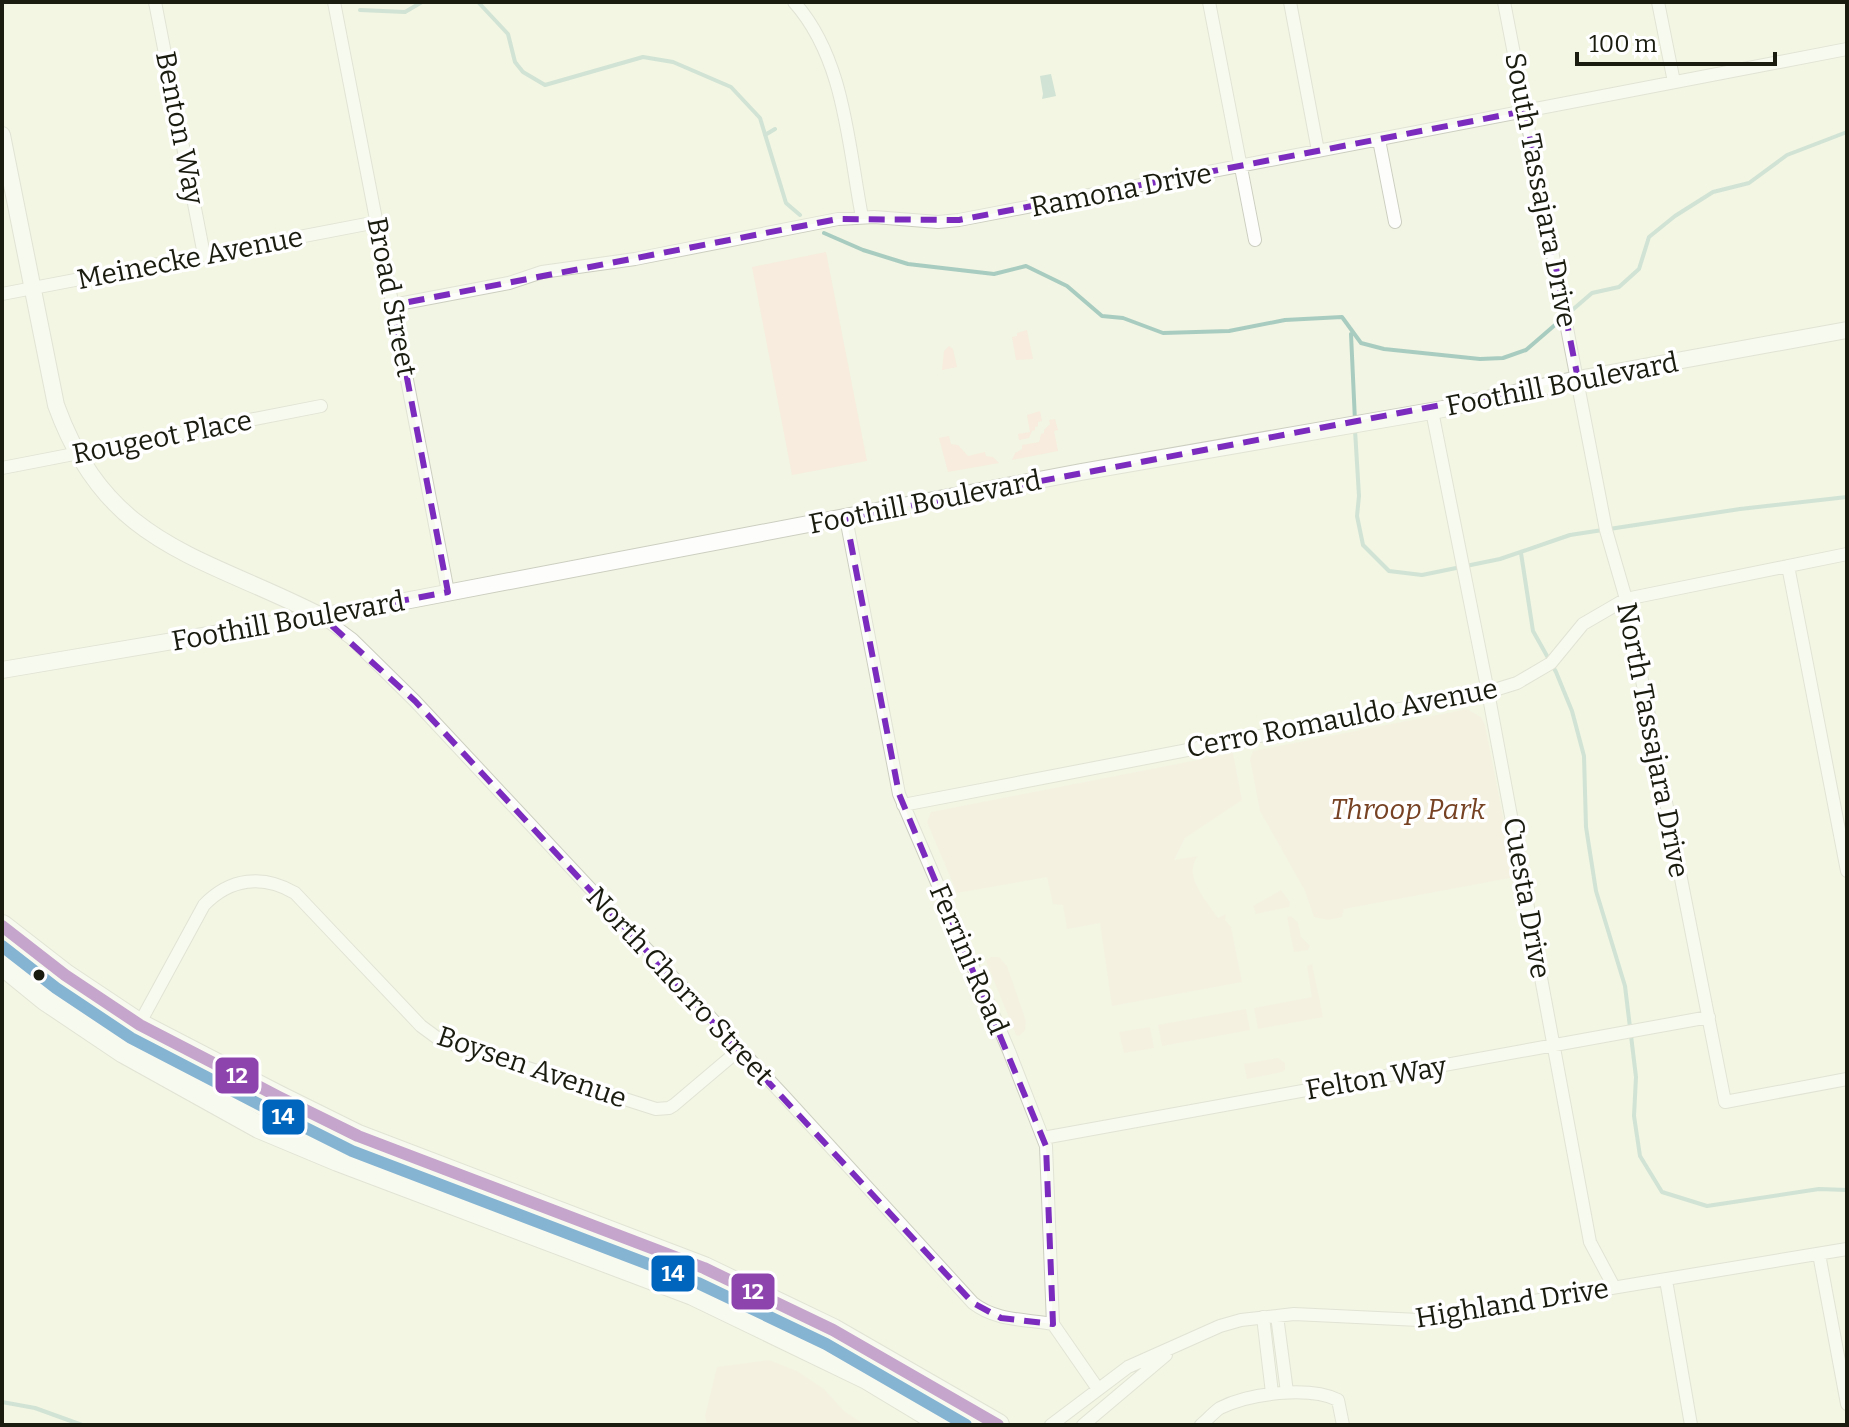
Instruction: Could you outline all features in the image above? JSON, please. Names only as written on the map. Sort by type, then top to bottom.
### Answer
[{"type":"highway","points":[[2,926],[65,975],[140,1025],[358,1136],[704,1268],[833,1330],[998,1425]]},
{"type":"highway","points":[[2,964],[45,999],[124,1052],[259,1127],[338,1160],[693,1294],[867,1378],[945,1425]]},
{"type":"street","name":"Benton Way","points":[[155,2],[204,255]]},
{"type":"street","name":"Broad Street","points":[[334,2],[448,592]]},
{"type":"street","points":[[794,2],[822,42],[836,80],[862,217]]},
{"type":"street","points":[[1209,2],[1255,240]]},
{"type":"street","points":[[1290,2],[1318,151]]},
{"type":"street","name":"South Tassajara Drive","points":[[1504,2],[1578,379]]},
{"type":"street","points":[[1658,2],[1674,82]]},
{"type":"street","name":"Ramona Drive","points":[[393,305],[509,283],[542,272],[635,259],[862,217],[938,222],[959,220],[1847,49]]},
{"type":"street","points":[[2,135],[56,405],[76,453],[93,479],[115,506],[161,542],[321,616]]},
{"type":"street","points":[[1379,140],[1395,222]]},
{"type":"street","name":"Meinecke Avenue","points":[[2,294],[377,222]]},
{"type":"street","name":"Foothill Boulevard","points":[[2,670],[271,622],[321,616],[1231,444],[1432,411],[1578,379],[1847,330]]},
{"type":"street","name":"North Tassajara Drive","points":[[1578,379],[1606,530],[1626,599],[1725,1102],[1847,1079]]},
{"type":"street","name":"Rougeot Place","points":[[2,468],[321,406]]},
{"type":"street","name":"Cuesta Drive","points":[[1432,411],[1488,692],[1590,1242],[1614,1287]]},
{"type":"street","name":"Ferrini Road","points":[[846,518],[903,805],[1009,1051],[1046,1146],[1053,1324]]},
{"type":"street","name":"Cerro Romauldo Avenue","points":[[903,805],[1488,692],[1517,683],[1551,663],[1583,624],[1626,599],[1847,554]]},
{"type":"street","points":[[1788,566],[1847,871]]},
{"type":"street","name":"North Chorro Street","points":[[321,616],[352,639],[415,701],[973,1303],[986,1314],[1001,1318],[1053,1324]]},
{"type":"street","name":"Boysen Avenue","points":[[124,1052],[204,905],[223,888],[234,883],[259,880],[284,886],[295,893],[421,1026],[440,1040],[656,1109],[674,1105],[739,1050]]},
{"type":"street","name":"Felton Way","points":[[1043,1138],[1709,1017]]},
{"type":"street","name":"Highland Drive","points":[[1051,1425],[1128,1367],[1220,1326],[1277,1316],[1348,1315],[1419,1320],[1847,1249]]},
{"type":"street","points":[[1819,1254],[1847,1404]]},
{"type":"street","points":[[1666,1280],[1691,1425]]},
{"type":"street","points":[[1277,1316],[1287,1392]]},
{"type":"street","points":[[1263,1317],[1272,1393]]},
{"type":"street","points":[[1053,1324],[1098,1389]]},
{"type":"street","name":"Highland Drive","points":[[1083,1425],[1179,1344]]},
{"type":"street","points":[[1201,1425],[1219,1408],[1272,1393],[1287,1392],[1324,1393],[1338,1400],[1343,1425]]},
{"type":"highlighted area","points":[[1525,111],[1578,379],[846,518],[899,794],[1046,1146],[1053,1324],[1001,1318],[973,1303],[415,701],[321,616],[448,592],[393,305],[838,219],[959,220]]},
{"type":"green space","points":[[826,252],[867,461],[792,475],[752,267]]},
{"type":"green space","points":[[1027,330],[1033,359],[1016,360],[1012,337]]},
{"type":"green space","points":[[949,346],[953,349],[957,367],[942,370],[944,351]]},
{"type":"green space","points":[[1040,411],[1042,421],[1038,422],[1029,438],[1019,440],[1018,434],[1030,432],[1027,415]]},
{"type":"green space","points":[[1055,419],[1058,451],[1012,460],[1022,445],[1039,442],[1041,434],[1050,424],[1049,420]]},
{"type":"green space","points":[[949,436],[951,444],[958,445],[968,456],[985,452],[986,456],[993,457],[999,463],[948,472],[939,438]]},
{"type":"green space","name":"Throop Park","points":[[1467,709],[1481,717],[1485,725],[1515,877],[1344,909],[1342,917],[1328,920],[1314,917],[1305,891],[1260,811],[1250,759],[1253,751]]},
{"type":"green space","points":[[1233,753],[1242,800],[1185,838],[1174,860],[1198,856],[1194,864],[1194,880],[1218,918],[1226,914],[1242,982],[1112,1006],[1100,923],[1067,929],[1063,905],[1053,904],[1047,877],[957,893],[927,822],[931,812]]},
{"type":"green space","points":[[1281,890],[1290,902],[1289,907],[1256,914],[1253,906]]},
{"type":"green space","points":[[1291,916],[1298,923],[1301,937],[1310,946],[1308,950],[1294,952],[1287,917]]},
{"type":"green space","points":[[999,957],[1007,966],[1026,1021],[1025,1030],[1019,1036],[986,961]]},
{"type":"green space","points":[[1312,964],[1323,1017],[1258,1029],[1254,1008],[1312,997],[1307,966]]},
{"type":"green space","points":[[1246,1009],[1250,1030],[1162,1046],[1158,1025]]},
{"type":"green space","points":[[1150,1027],[1154,1048],[1124,1053],[1119,1032]]},
{"type":"green space","points":[[1278,1058],[1285,1063],[1285,1070],[1247,1079],[1244,1064]]},
{"type":"green space","points":[[769,1360],[797,1371],[824,1389],[844,1411],[865,1425],[707,1425],[705,1416],[717,1367]]},
{"type":"water","points":[[1051,74],[1056,96],[1042,99],[1040,76]]},
{"type":"waterway","points":[[360,10],[405,12],[422,2]]},
{"type":"waterway","points":[[478,2],[508,34],[515,62],[523,72],[545,85],[643,57],[673,62],[731,87],[760,118],[786,203],[800,215]]},
{"type":"waterway","points":[[765,135],[775,129]]},
{"type":"waterway","points":[[824,233],[863,250],[908,264],[994,274],[1026,266],[1067,286],[1102,316],[1123,318],[1163,333],[1229,331],[1285,320],[1342,317],[1361,343],[1384,349],[1480,359],[1503,358],[1526,350],[1592,293],[1619,287],[1639,269],[1649,237],[1675,216],[1713,192],[1749,183],[1787,155],[1847,132]]},
{"type":"waterway","points":[[1351,334],[1355,421]]},
{"type":"waterway","points":[[1355,430],[1359,496],[1357,516],[1363,545],[1389,571],[1422,575],[1500,559],[1570,535],[1740,509],[1847,497]]},
{"type":"waterway","points":[[1521,553],[1533,631],[1556,672],[1572,711],[1584,756],[1586,827],[1596,891],[1625,986],[1636,1077],[1634,1116],[1640,1156],[1662,1192],[1707,1206],[1819,1189],[1847,1190]]},
{"type":"waterway","points":[[2,1402],[35,1408],[82,1425]]},
{"type":"transit line","name":"12","points":[[2,926],[65,975],[140,1025],[279,1097],[358,1136],[704,1268],[833,1330],[998,1425]]},
{"type":"transit line","name":"14","points":[[2,946],[56,988],[131,1038],[352,1151],[698,1283],[826,1344],[966,1425]]}]
